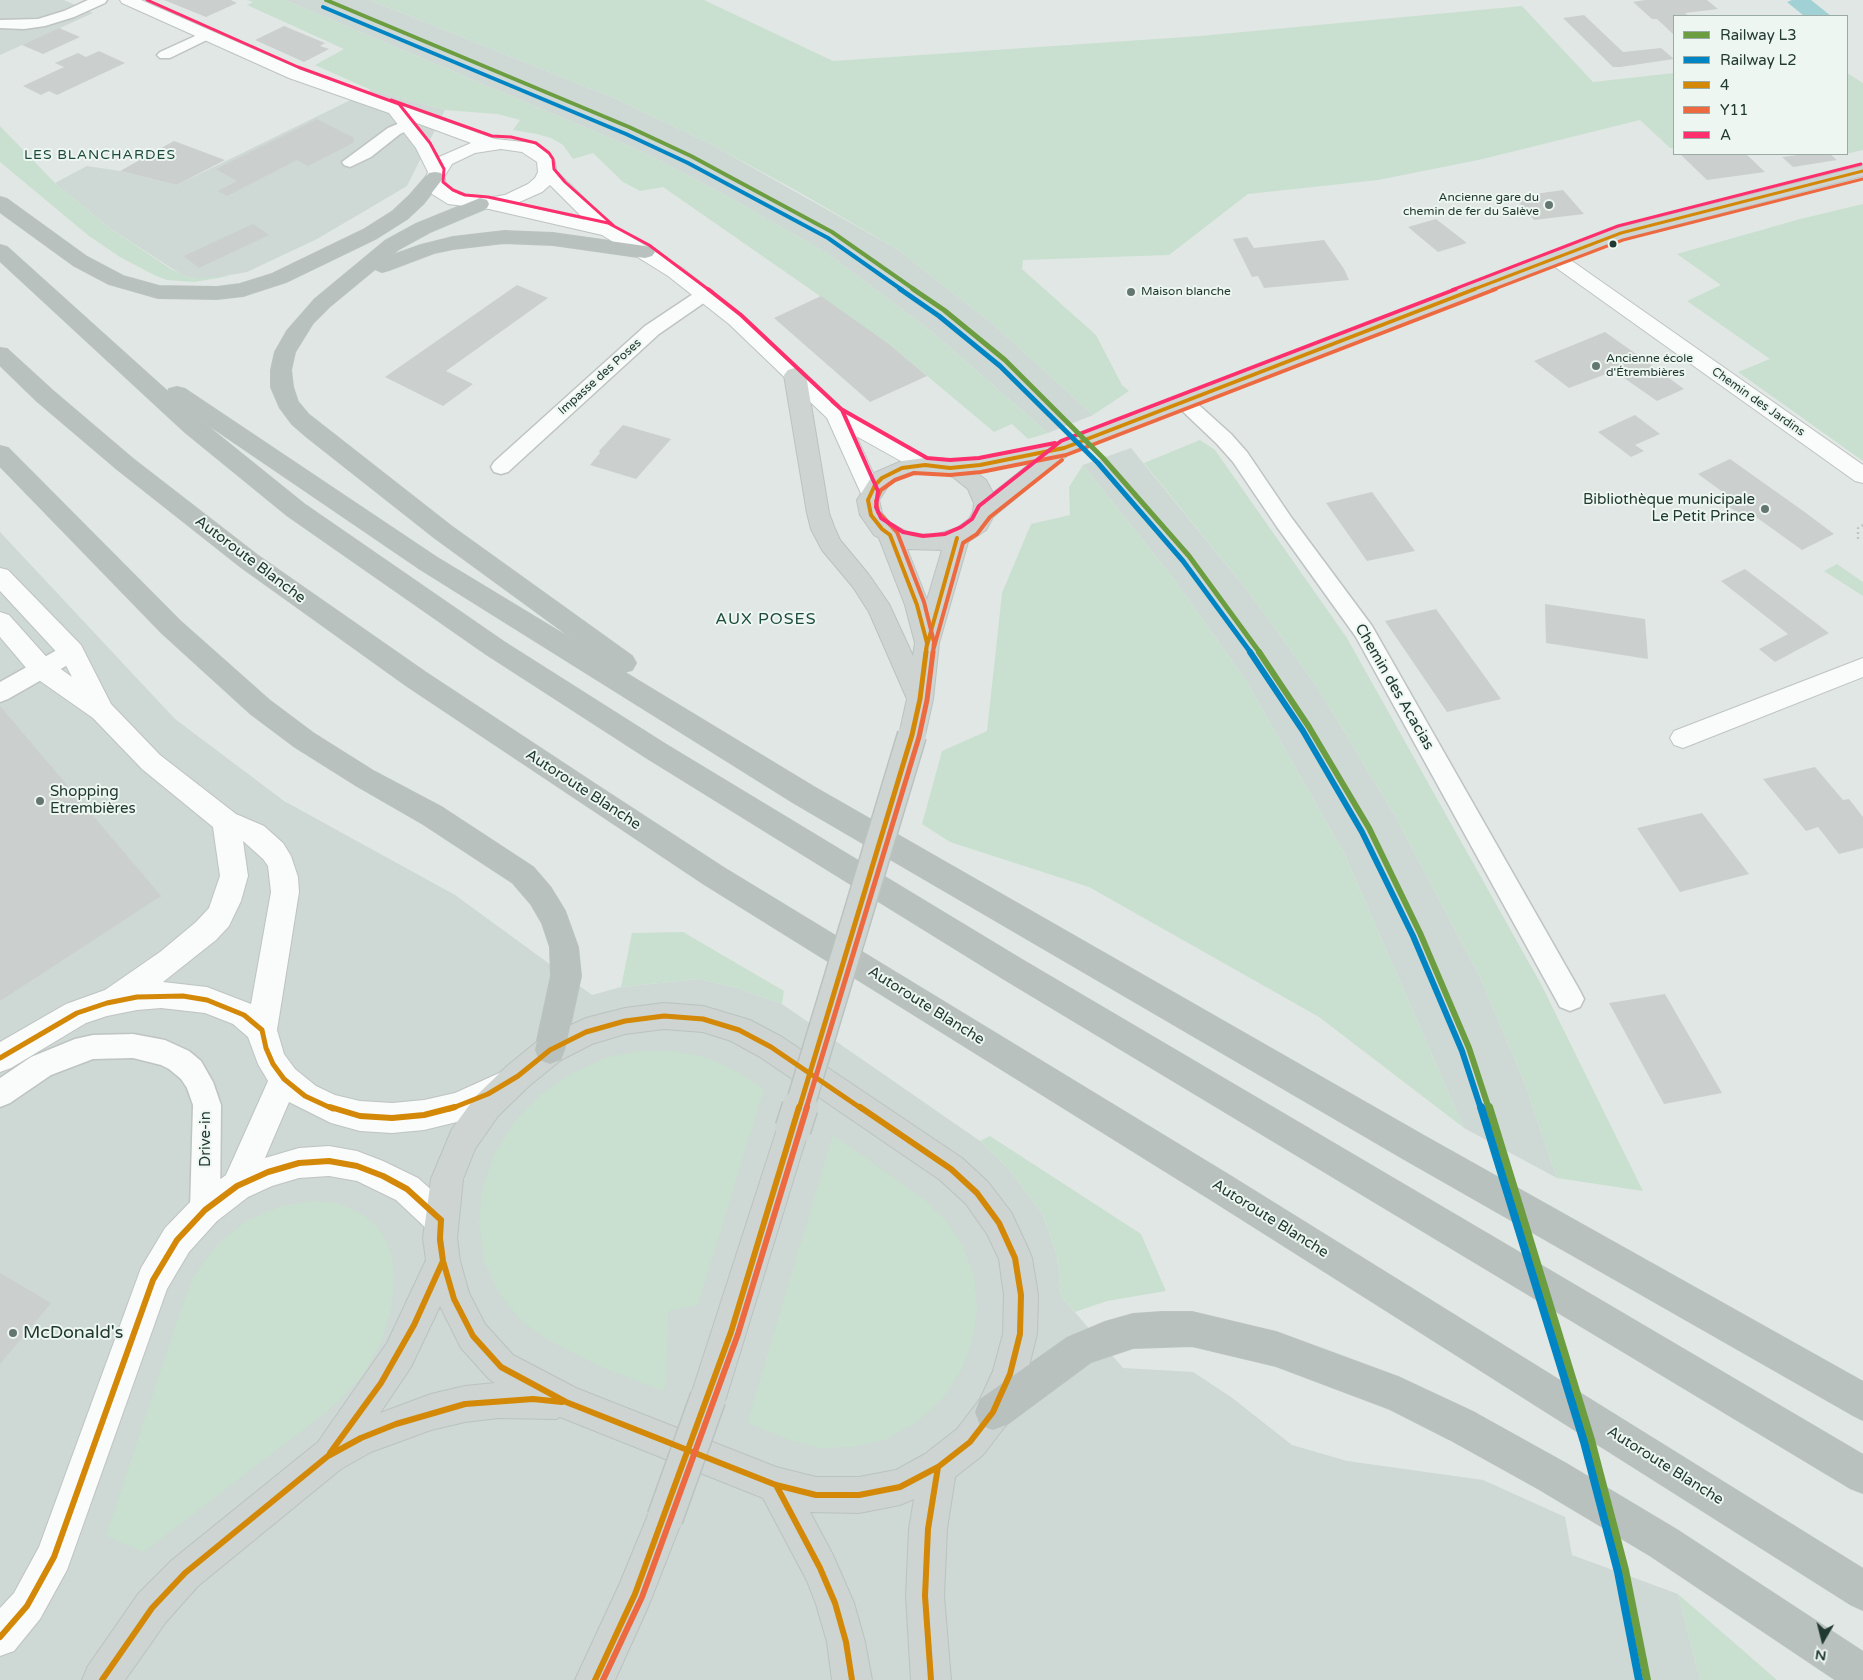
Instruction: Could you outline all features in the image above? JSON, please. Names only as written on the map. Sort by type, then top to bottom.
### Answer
[{"type":"highway","points":[[0,203],[80,261],[116,280],[158,292],[217,293],[243,290],[279,278],[370,234],[400,215],[436,174]]},
{"type":"highway","points":[[483,204],[423,228],[392,245],[306,319],[294,335],[285,352],[281,370],[282,387],[288,404],[300,419],[444,532],[804,795]]},
{"type":"highway","points":[[353,278],[428,249],[479,239],[529,237],[645,252]]},
{"type":"highway","points":[[0,251],[193,427],[296,510],[495,648],[656,751],[1006,965],[1863,1475]]},
{"type":"highway","points":[[108,349],[334,498],[428,563],[804,795],[1415,1148],[1863,1402]]},
{"type":"highway","name":"Autoroute Blanche","points":[[0,354],[45,396],[125,464],[248,561],[416,679],[589,794],[714,876],[1254,1209],[1863,1591]]},
{"type":"highway","points":[[0,453],[171,627],[260,707],[304,740],[366,779],[434,816],[523,876],[541,896],[555,920],[564,947],[566,976],[550,1050]]},
{"type":"highway","points":[[993,1412],[1079,1350],[1105,1339],[1133,1331],[1162,1328],[1192,1330],[1221,1335],[1276,1349],[1398,1395],[1462,1426],[1552,1476],[1664,1543],[1863,1675]]},
{"type":"main road","points":[[1064,448],[984,512],[972,529],[958,538],[923,544],[900,539],[882,529],[871,515],[868,500],[871,493],[882,478],[902,468],[925,465],[950,468],[980,465],[1064,448],[1555,258],[1660,222],[1863,171]]},
{"type":"main road","points":[[794,375],[818,513],[823,528],[830,544],[861,581],[880,610],[920,699]]},
{"type":"main road","points":[[950,468],[961,472],[978,485],[985,503],[984,512]]},
{"type":"main road","points":[[890,535],[917,605],[927,643]]},
{"type":"main road","points":[[595,1680],[636,1594],[708,1398],[912,735],[920,699],[927,643],[958,538]]},
{"type":"main road","points":[[654,1017],[702,1020],[739,1030],[771,1047],[951,1169],[977,1193],[999,1223],[1014,1258],[1021,1295],[1020,1334],[1010,1374],[993,1412],[970,1442],[938,1467],[900,1486],[859,1495],[816,1495],[776,1485],[566,1402],[501,1367],[473,1336],[454,1299],[443,1261],[440,1238],[447,1179],[463,1140],[487,1106],[518,1076],[550,1050],[586,1032],[625,1021],[654,1017]]},
{"type":"main road","points":[[328,1456],[399,1355],[443,1261]]},
{"type":"main road","points":[[102,1680],[152,1608],[185,1574],[328,1456],[361,1438],[396,1424],[465,1404],[508,1400],[566,1402]]},
{"type":"main road","points":[[931,1680],[925,1596],[928,1528],[938,1467]]},
{"type":"main road","points":[[776,1485],[820,1568],[835,1603],[846,1642],[852,1680]]},
{"type":"street","points":[[128,0],[302,77],[491,144]]},
{"type":"street","points":[[395,110],[424,147],[436,174],[439,190],[449,197],[463,202],[483,204],[606,230]]},
{"type":"street","points":[[436,174],[441,165],[453,156],[471,148],[491,144],[510,144],[533,150],[546,162],[547,172],[543,181],[530,192],[510,200],[483,204]]},
{"type":"street","points":[[547,172],[606,230],[645,252],[705,294],[766,347],[836,415],[925,465]]},
{"type":"street","name":"Chemin des Jardins","points":[[1555,258],[1863,476]]},
{"type":"street","points":[[836,415],[871,493]]},
{"type":"street","points":[[0,576],[72,652],[102,711]]},
{"type":"street","points":[[0,621],[42,669],[102,711],[152,762],[226,822],[254,834],[264,842],[280,864],[284,877],[285,892],[262,1030],[270,1056],[284,1079],[305,1096],[331,1108],[360,1116],[392,1118],[424,1115],[457,1107],[488,1094],[518,1076]]},
{"type":"street","points":[[1683,738],[1863,667]]},
{"type":"street","points":[[107,1003],[170,962],[206,931],[219,917],[228,901],[234,876],[226,822]]},
{"type":"street","points":[[0,1058],[77,1013],[107,1003],[137,997],[161,995],[207,1000],[244,1015],[262,1030]]},
{"type":"street","points":[[237,1186],[284,1079]]},
{"type":"street","points":[[0,1637],[27,1606],[54,1557],[153,1280],[177,1240],[205,1210],[237,1186],[268,1172],[299,1163],[329,1161],[357,1166],[383,1176],[407,1189],[441,1220]]},
{"type":"lane","points":[[0,24],[24,25],[40,23],[69,14],[100,0]]},
{"type":"lane","points":[[164,55],[206,35]]},
{"type":"lane","points":[[350,162],[365,154],[394,131],[407,125]]},
{"type":"lane","name":"Impasse des Poses","points":[[501,467],[652,330],[705,294]]},
{"type":"lane","name":"Chemin des Acacias","points":[[1183,401],[1224,439],[1240,457],[1284,522],[1364,632],[1570,999]]},
{"type":"lane","points":[[0,693],[72,652]]},
{"type":"lane","name":"Drive-in","points":[[0,1094],[41,1066],[93,1047],[133,1046],[165,1053],[179,1060],[199,1082],[207,1105],[205,1210]]},
{"type":"path","points":[[1858,539],[1858,528],[1863,525]]},
{"type":"shaded area","points":[[0,0],[64,0],[93,13],[0,55]]},
{"type":"shaded area","points":[[285,0],[370,0],[619,100],[716,147],[897,249],[994,325],[1093,415],[1048,433],[931,331],[827,253],[729,197],[643,152]]},
{"type":"shaded area","points":[[371,90],[445,110],[407,186],[317,239],[247,272],[213,278],[196,278],[182,275],[108,227],[55,183],[87,166],[120,171],[177,185]]},
{"type":"shaded area","points":[[1131,448],[1251,595],[1319,690],[1393,812],[1480,977],[1523,1079],[1557,1178],[1464,1128],[1345,855],[1247,682],[1177,583],[1083,465]]},
{"type":"shaded area","points":[[0,532],[175,719],[284,801],[455,895],[592,995],[621,987],[699,979],[738,988],[782,1004],[980,1141],[1009,1169],[1042,1213],[1057,1255],[1061,1296],[1123,1368],[1193,1372],[1231,1397],[1292,1445],[1347,1461],[1483,1480],[1565,1517],[1572,1555],[1678,1594],[1700,1680],[0,1680]]},
{"type":"green space","points":[[247,0],[285,0],[643,152],[729,197],[827,253],[931,331],[1048,433],[1028,439],[1012,424],[994,432],[889,344],[663,187],[640,191],[623,182],[593,153],[573,159],[563,145],[551,138],[513,130],[520,120],[497,114],[445,110],[371,90],[315,65],[344,49],[247,5],[253,2]]},
{"type":"green space","points":[[370,0],[704,0],[833,61],[1200,36],[1522,6],[1593,82],[1673,73],[1673,148],[1670,148],[1640,120],[1483,159],[1378,180],[1248,194],[1169,255],[1023,260],[1022,269],[1096,335],[1122,385],[1129,391],[1093,415],[994,325],[897,249],[716,147],[619,100]]},
{"type":"green space","points":[[1848,74],[1863,83],[1863,150],[1848,154]]},
{"type":"green space","points":[[0,126],[55,183],[108,227],[171,269],[182,275],[196,278],[230,276],[194,282],[167,280],[120,257],[89,236],[0,162]]},
{"type":"green space","points":[[1863,204],[1863,461],[1738,372],[1770,359],[1687,301],[1721,285],[1677,254],[1800,219]]},
{"type":"green space","points":[[1200,440],[1215,450],[1347,638],[1542,986],[1643,1191],[1557,1178],[1523,1079],[1480,977],[1393,812],[1319,690],[1251,595],[1144,463]]},
{"type":"green space","points":[[1083,465],[1177,583],[1247,682],[1345,855],[1464,1128],[1319,1017],[1089,887],[950,842],[922,824],[942,751],[987,731],[1002,593],[1031,524],[1070,515],[1069,487]]},
{"type":"green space","points":[[1837,564],[1863,582],[1863,596],[1824,571]]},
{"type":"green space","points":[[683,932],[784,991],[782,1004],[738,988],[699,979],[621,987],[632,933]]},
{"type":"green space","points":[[640,1051],[675,1051],[708,1058],[738,1072],[764,1089],[698,1305],[668,1311],[666,1384],[663,1391],[604,1368],[552,1342],[521,1321],[499,1293],[484,1261],[479,1224],[482,1189],[495,1153],[514,1122],[540,1095],[571,1074],[605,1058]]},
{"type":"green space","points":[[833,1135],[924,1199],[946,1220],[963,1246],[974,1276],[977,1308],[973,1339],[961,1371],[942,1399],[917,1422],[887,1439],[854,1447],[820,1448],[787,1439],[747,1423]]},
{"type":"green space","points":[[990,1136],[1141,1234],[1166,1291],[1107,1301],[1075,1312],[1061,1296],[1057,1255],[1042,1213],[1009,1169],[980,1141]]},
{"type":"green space","points":[[314,1201],[337,1203],[360,1213],[375,1224],[385,1238],[392,1256],[394,1275],[392,1306],[382,1340],[362,1376],[338,1402],[312,1423],[144,1552],[106,1536],[193,1278],[210,1253],[228,1235],[245,1222],[286,1205]]},
{"type":"green space","points":[[1678,1594],[1777,1680],[1700,1680]]},
{"type":"water","points":[[1792,0],[1811,0],[1830,15],[1803,15],[1787,2]]},
{"type":"building","points":[[164,0],[231,0],[237,3],[206,17]]},
{"type":"building","points":[[1645,0],[1707,0],[1718,9],[1685,13],[1688,15],[1673,15],[1673,34],[1657,19],[1652,19],[1633,2]]},
{"type":"building","points":[[1584,15],[1623,52],[1661,48],[1673,59],[1613,67],[1563,18]]},
{"type":"building","points":[[284,26],[325,43],[320,46],[329,49],[304,62],[255,40]]},
{"type":"building","points":[[59,28],[80,37],[43,54],[22,45]]},
{"type":"building","points":[[99,51],[125,63],[57,95],[49,91],[41,95],[23,86],[64,67],[55,63],[78,53],[86,57]]},
{"type":"building","points":[[317,119],[354,138],[353,143],[308,166],[297,160],[227,196],[218,191],[237,181],[216,169]]},
{"type":"building","points":[[174,141],[225,160],[177,185],[120,171]]},
{"type":"building","points":[[1681,155],[1747,155],[1765,172],[1707,180]]},
{"type":"building","points":[[1831,155],[1837,160],[1793,167],[1782,157]]},
{"type":"building","name":"Ancienne gare du chemin de fer du Salève","points":[[1563,190],[1584,214],[1534,220],[1514,197]]},
{"type":"building","points":[[1436,219],[1467,243],[1438,252],[1408,227]]},
{"type":"building","points":[[253,224],[269,235],[199,268],[184,256]]},
{"type":"building","points":[[1247,237],[1254,248],[1324,240],[1344,269],[1349,280],[1264,288],[1258,276],[1252,277],[1233,239]]},
{"type":"building","points":[[517,285],[548,298],[446,371],[473,384],[443,406],[385,377]]},
{"type":"building","points":[[821,296],[889,344],[927,376],[870,402],[774,318]]},
{"type":"building","name":"Ancienne école d'Étrembières","points":[[1605,332],[1684,389],[1657,401],[1614,371],[1569,388],[1534,361]]},
{"type":"building","points":[[1635,415],[1660,434],[1635,445],[1644,451],[1631,457],[1598,432]]},
{"type":"building","points":[[623,425],[671,439],[636,479],[590,465],[600,453],[599,451]]},
{"type":"building","name":"Bibliothèque municipale Le Petit Prince","points":[[1730,459],[1834,534],[1802,550],[1756,517],[1750,519],[1723,504],[1731,498],[1698,474]]},
{"type":"building","points":[[1372,492],[1415,551],[1367,561],[1326,503]]},
{"type":"building","points":[[1745,569],[1829,633],[1775,662],[1759,649],[1788,634],[1721,581]]},
{"type":"building","points":[[1545,604],[1645,619],[1648,659],[1546,643]]},
{"type":"building","points":[[1436,609],[1501,699],[1447,712],[1385,621]]},
{"type":"building","name":"Shopping Etrembières","points":[[0,706],[161,896],[0,1001]]},
{"type":"building","points":[[1815,767],[1843,800],[1849,799],[1863,817],[1863,848],[1839,854],[1818,827],[1806,831],[1763,779]]},
{"type":"building","points":[[1702,813],[1749,874],[1680,892],[1637,828]]},
{"type":"building","points":[[1665,994],[1722,1093],[1664,1104],[1609,1003]]},
{"type":"building","name":"McDonald's","points":[[0,1273],[51,1303],[0,1364]]},
{"type":"rail line","name":"L3","points":[[326,0],[629,127],[691,156],[832,232],[944,310],[1005,360],[1103,458],[1189,556],[1248,635],[1309,727],[1369,828],[1420,933],[1469,1048],[1506,1159],[1591,1440],[1625,1570],[1647,1680]]},
{"type":"rail line","name":"L2","points":[[323,7],[626,134],[688,163],[828,238],[939,316],[1000,366],[1098,463],[1183,561],[1242,639],[1303,731],[1362,832],[1413,936],[1462,1051],[1499,1161],[1584,1442],[1618,1572],[1639,1680]]},
{"type":"transit line","name":"A","points":[[147,0],[298,67],[399,104],[430,143],[444,169],[443,182],[453,190],[465,195],[488,197],[608,223],[649,245],[741,315],[842,410],[878,491],[876,507],[881,518],[903,532],[923,536],[945,534],[961,527],[972,519],[979,506],[1061,441],[1618,226],[1861,164]]},
{"type":"transit line","name":"A","points":[[391,100],[492,136],[511,137],[536,143],[549,153],[553,159],[554,169],[565,182],[614,226]]},
{"type":"transit line","name":"4","points":[[890,535],[882,529],[871,515],[868,500],[875,485],[882,478],[902,468],[925,465],[950,468],[980,465],[1064,448],[1280,363],[1621,233],[1863,171]]},
{"type":"transit line","name":"Y11","points":[[603,1680],[642,1597],[738,1334],[919,737],[927,700],[934,642],[924,602],[897,532],[878,512],[876,501],[881,490],[895,480],[914,473],[950,475],[981,472],[1066,455],[1623,240],[1863,179]]},
{"type":"transit line","name":"A","points":[[832,401],[841,409],[927,458],[950,460],[979,458],[1055,443]]},
{"type":"transit line","name":"Y11","points":[[933,651],[963,543],[977,534],[990,517],[1062,460]]},
{"type":"transit line","name":"4","points":[[595,1680],[635,1594],[731,1332],[912,735],[920,699],[927,643],[917,605],[890,535]]},
{"type":"transit line","name":"4","points":[[926,649],[957,538]]},
{"type":"transit line","name":"4","points":[[0,1058],[77,1013],[107,1003],[137,997],[183,996],[207,1000],[244,1015],[262,1030],[266,1048],[273,1064],[284,1079],[305,1096],[331,1108],[360,1116],[392,1118],[424,1115],[457,1107],[488,1094],[518,1076],[550,1050],[586,1032],[625,1021],[664,1016],[703,1019],[739,1030],[771,1047],[951,1169],[977,1193],[999,1223],[1015,1258],[1021,1295],[1020,1334],[1010,1374],[993,1412],[970,1442],[938,1467],[900,1487],[859,1495],[816,1495],[776,1485],[566,1402],[501,1367],[473,1336],[454,1299],[443,1261],[440,1238],[441,1220]]},
{"type":"transit line","name":"4","points":[[0,1637],[27,1606],[54,1557],[153,1280],[177,1240],[205,1210],[237,1186],[268,1172],[299,1163],[329,1161],[357,1166],[383,1176],[407,1189],[441,1220]]},
{"type":"transit line","name":"4","points":[[330,1453],[381,1383],[414,1325],[443,1261],[440,1240]]},
{"type":"transit line","name":"4","points":[[102,1680],[152,1608],[185,1573],[328,1456],[361,1438],[396,1424],[465,1404],[533,1399],[562,1402]]},
{"type":"transit line","name":"4","points":[[931,1680],[925,1596],[928,1529],[938,1467]]},
{"type":"transit line","name":"4","points":[[776,1485],[820,1568],[835,1603],[846,1642],[852,1680]]},
{"type":"place","name":"Ancienne gare du chemin de fer du Salève","points":[[1549,205]]},
{"type":"place","name":"Maison blanche","points":[[1131,292]]},
{"type":"place","name":"Ancienne école d'Étrembières","points":[[1596,366]]},
{"type":"place","name":"Bibliothèque municipale Le Petit Prince","points":[[1765,509]]},
{"type":"place","name":"Shopping Etrembières","points":[[40,801]]},
{"type":"place","name":"McDonald's","points":[[13,1333]]},
{"type":"district","name":"LES BLANCHARDES","points":[[100,155]]},
{"type":"district","name":"AUX POSES","points":[[766,620]]}]
